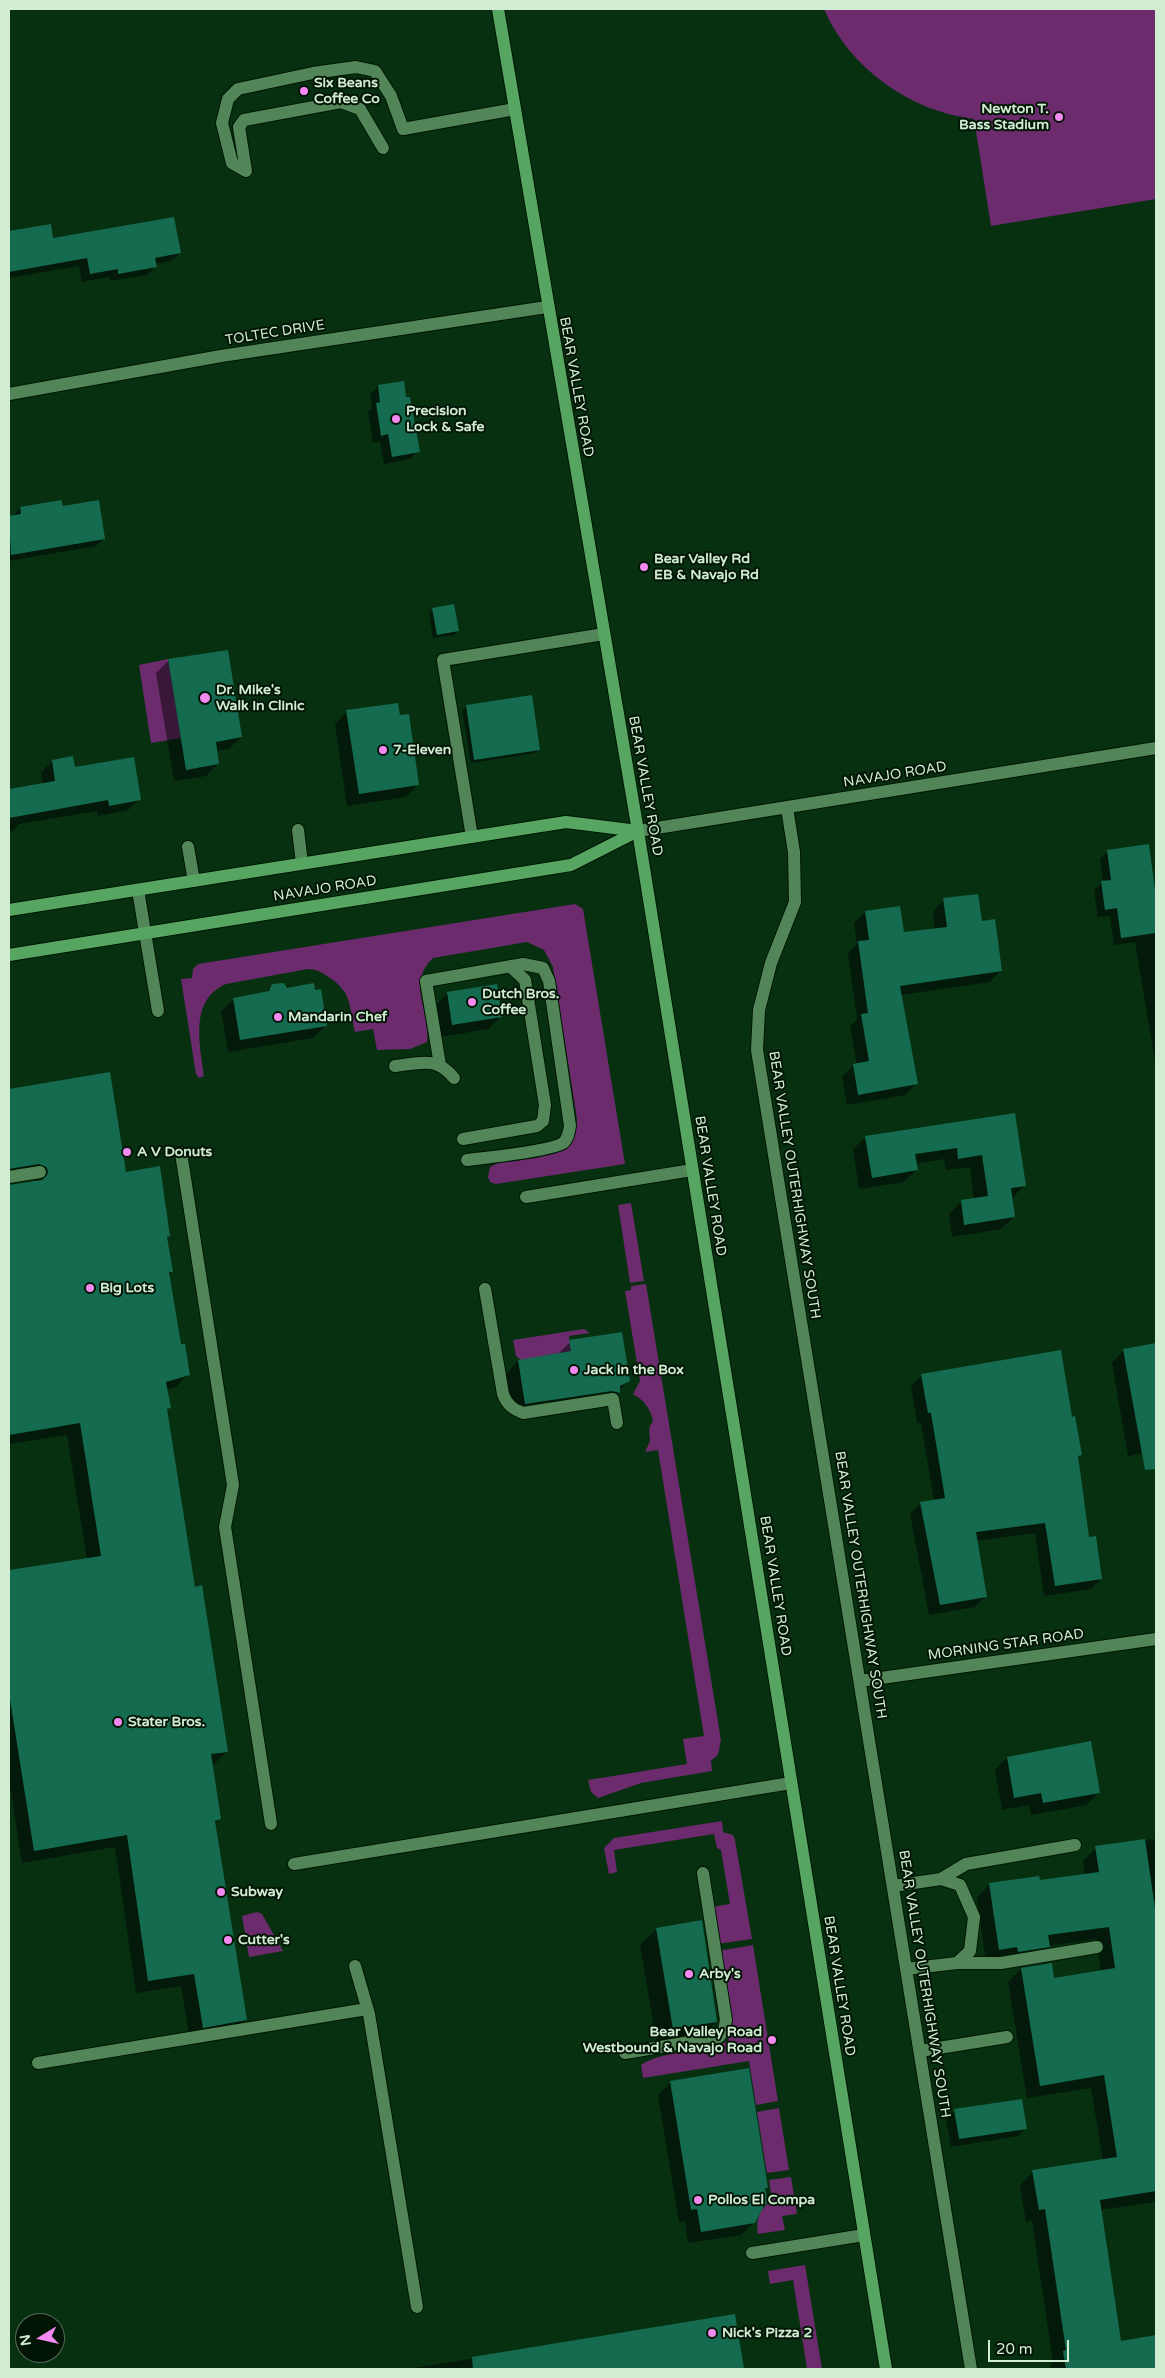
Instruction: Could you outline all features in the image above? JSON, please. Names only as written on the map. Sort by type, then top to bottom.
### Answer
[{"type":"main road","name":"BEAR VALLEY ROAD","points":[[498,9],[638,831],[886,2369]]},
{"type":"main road","name":"NAVAJO ROAD","points":[[9,910],[566,822],[638,831]]},
{"type":"main road","name":"NAVAJO ROAD","points":[[9,954],[571,865],[638,831]]},
{"type":"street","points":[[383,148],[360,109],[342,102],[244,120],[239,127],[246,171],[232,163],[222,123],[228,98],[238,89],[313,73],[356,67],[375,72],[391,96],[403,129],[515,109]]},
{"type":"street","name":"TOLTEC DRIVE","points":[[9,394],[221,356],[548,307]]},
{"type":"street","points":[[472,837],[443,660],[604,634]]},
{"type":"street","name":"NAVAJO ROAD","points":[[638,831],[1156,748]]},
{"type":"street","name":"BEAR VALLEY OUTERHIGHWAY SOUTH","points":[[787,808],[794,852],[795,902],[771,962],[759,1010],[757,1050],[971,2369]]},
{"type":"street","points":[[298,830],[302,863]]},
{"type":"street","points":[[188,847],[194,881]]},
{"type":"street","points":[[138,890],[158,1012]]},
{"type":"street","points":[[440,1065],[426,981],[523,964],[544,968],[549,981],[570,1126],[569,1134],[563,1143],[549,1148],[466,1160]]},
{"type":"street","points":[[463,1139],[537,1126],[543,1121],[545,1105],[525,980],[510,966]]},
{"type":"street","points":[[395,1066],[433,1062],[444,1067],[454,1078]]},
{"type":"street","points":[[181,1153],[233,1485],[225,1527],[271,1824]]},
{"type":"street","points":[[526,1198],[692,1170]]},
{"type":"street","points":[[9,1177],[40,1172]]},
{"type":"street","points":[[485,1289],[503,1394],[507,1404],[523,1413],[613,1399],[617,1423]]},
{"type":"street","name":"MORNING STAR ROAD","points":[[860,1682],[1156,1639]]},
{"type":"street","points":[[294,1864],[791,1783]]},
{"type":"street","points":[[893,1886],[941,1879],[966,1864],[1075,1845]]},
{"type":"street","points":[[625,2053],[719,2038],[724,2030],[726,2020],[703,1873]]},
{"type":"street","points":[[941,1879],[960,1885],[974,1917],[970,1951],[957,1963]]},
{"type":"street","points":[[906,1970],[957,1963],[1000,1963],[1097,1947]]},
{"type":"street","points":[[355,1966],[367,2010],[418,2306]]},
{"type":"street","points":[[38,2063],[367,2010]]},
{"type":"street","points":[[920,2051],[1007,2037]]},
{"type":"street","points":[[752,2253],[864,2235]]},
{"type":"shaded area","name":"Newton T. Bass Stadium","points":[[824,9],[1156,9],[1156,199],[991,226],[974,119],[927,107],[885,84],[849,50],[835,31]]},
{"type":"shaded area","points":[[168,659],[181,738],[151,743],[139,665]]},
{"type":"shaded area","points":[[575,904],[583,909],[625,1164],[496,1184],[490,1182],[488,1177],[490,1167],[498,1163],[537,1158],[559,1150],[568,1143],[574,1133],[577,1119],[553,967],[544,950],[527,942],[433,958],[425,968],[421,977],[420,987],[426,1019],[427,1042],[410,1049],[377,1050],[373,1029],[355,1032],[349,1002],[343,989],[330,978],[317,971],[308,969],[226,984],[214,991],[206,1001],[202,1012],[199,1037],[204,1076],[199,1078],[196,1074],[181,979],[192,978],[193,969],[198,964]]},
{"type":"shaded area","points":[[631,1203],[644,1281],[630,1283],[618,1205]]},
{"type":"shaded area","points":[[646,1284],[721,1740],[717,1756],[711,1760],[712,1771],[641,1783],[598,1798],[591,1792],[588,1780],[687,1764],[683,1739],[704,1736],[658,1450],[645,1452],[650,1441],[649,1428],[653,1422],[651,1413],[646,1405],[633,1394],[640,1381],[625,1291],[631,1290],[631,1286]]},
{"type":"shaded area","points":[[584,1329],[590,1333],[569,1336],[571,1351],[521,1360],[516,1356],[513,1340]]},
{"type":"shaded area","points":[[722,1821],[723,1832],[733,1835],[735,1840],[752,1939],[717,1944],[711,1907],[730,1904],[721,1850],[717,1848],[714,1834],[614,1850],[617,1872],[609,1874],[604,1848],[614,1838]]},
{"type":"shaded area","points":[[257,1912],[262,1914],[283,1951],[249,1957],[242,1916]]},
{"type":"shaded area","points":[[753,1945],[778,2101],[756,2105],[749,2061],[643,2078],[641,2065],[651,2060],[662,2056],[706,2049],[728,2041],[731,2027],[718,1951]]},
{"type":"shaded area","points":[[779,2108],[789,2170],[767,2173],[757,2112]]},
{"type":"shaded area","points":[[791,2177],[797,2214],[782,2216],[785,2230],[758,2234],[759,2215],[772,2200],[769,2180]]},
{"type":"shaded area","points":[[805,2265],[822,2369],[807,2369],[793,2280],[770,2284],[768,2271]]},
{"type":"building","points":[[174,217],[181,253],[155,258],[157,267],[118,274],[118,269],[90,274],[87,258],[9,272],[9,231],[51,224],[53,238]]},
{"type":"building","name":"Precision Lock & Safe","points":[[404,381],[406,397],[410,397],[420,452],[392,457],[388,434],[381,436],[376,403],[380,402],[378,385]]},
{"type":"building","points":[[61,500],[63,506],[99,500],[105,539],[11,555],[9,516],[21,514],[20,507]]},
{"type":"building","points":[[454,604],[459,631],[437,635],[432,608]]},
{"type":"building","name":"Dr. Mike's Walk In Clinic","points":[[228,650],[242,737],[216,742],[219,764],[186,770],[168,659]]},
{"type":"building","points":[[532,695],[540,750],[474,760],[466,705]]},
{"type":"building","name":"7-Eleven","points":[[398,703],[400,715],[409,714],[419,785],[359,794],[346,710]]},
{"type":"building","points":[[73,756],[75,767],[134,757],[141,800],[109,806],[108,800],[9,818],[9,789],[55,781],[52,760]]},
{"type":"building","points":[[1149,844],[1156,898],[1156,933],[1121,938],[1117,908],[1105,910],[1101,881],[1111,880],[1107,850]]},
{"type":"building","points":[[978,894],[982,921],[995,919],[1002,971],[900,986],[918,1084],[858,1095],[853,1064],[869,1061],[861,1014],[868,1013],[858,941],[869,940],[865,911],[900,906],[904,932],[947,927],[943,898]]},
{"type":"building","name":"Mandarin Chef","points":[[284,983],[287,988],[314,983],[315,990],[321,989],[327,1026],[240,1040],[233,998],[269,991],[272,984]]},
{"type":"building","name":"Dutch Bros. Coffee","points":[[497,984],[502,1017],[452,1025],[447,992]]},
{"type":"building","points":[[110,1072],[126,1172],[160,1166],[170,1236],[167,1237],[173,1272],[169,1272],[181,1344],[185,1344],[190,1375],[166,1382],[171,1408],[167,1409],[195,1587],[202,1585],[228,1752],[211,1754],[221,1819],[215,1821],[247,2020],[203,2028],[194,1974],[148,1981],[127,1835],[34,1851],[9,1693],[9,1570],[101,1556],[80,1423],[9,1435],[9,1185],[42,1180],[48,1171],[46,1167],[39,1164],[9,1169],[9,1089]]},
{"type":"building","points":[[1015,1113],[1026,1186],[1011,1188],[1015,1217],[964,1225],[961,1200],[988,1196],[982,1155],[958,1159],[957,1148],[915,1154],[918,1170],[872,1178],[865,1136]]},
{"type":"building","name":"Jack in the Box","points":[[622,1332],[630,1381],[620,1386],[620,1393],[612,1391],[525,1404],[518,1360],[571,1351],[569,1340]]},
{"type":"building","points":[[1156,1343],[1156,1469],[1145,1470],[1123,1349]]},
{"type":"building","points":[[1061,1350],[1072,1417],[1075,1416],[1082,1455],[1078,1456],[1089,1537],[1096,1536],[1102,1579],[1055,1586],[1045,1523],[976,1532],[987,1597],[940,1605],[920,1502],[945,1498],[931,1413],[928,1413],[921,1374]]},
{"type":"building","points":[[1091,1741],[1100,1793],[1043,1803],[1041,1793],[1014,1798],[1007,1757]]},
{"type":"building","points":[[1145,1839],[1156,1915],[1156,2191],[1100,2200],[1121,2341],[1156,2335],[1156,2369],[1066,2369],[1063,2351],[1066,2350],[1045,2209],[1039,2210],[1032,2170],[1117,2157],[1104,2075],[1040,2086],[1021,1968],[1052,1963],[1054,1978],[1115,1968],[1109,1927],[1048,1935],[1050,1947],[1018,1952],[1017,1947],[999,1950],[989,1883],[1039,1876],[1040,1880],[1099,1872],[1095,1846]]},
{"type":"building","name":"Arby's","points":[[702,1920],[717,2022],[673,2029],[656,1928]]},
{"type":"building","points":[[749,2068],[768,2188],[765,2188],[768,2203],[764,2206],[755,2223],[701,2232],[697,2209],[691,2210],[670,2081]]},
{"type":"building","points":[[1022,2099],[1027,2129],[959,2139],[954,2109]]},
{"type":"building","points":[[735,2314],[744,2369],[473,2369],[472,2357]]},
{"type":"place","name":"Six Beans Coffee Co","points":[[304,91]]},
{"type":"place","name":"Newton T. Bass Stadium","points":[[1059,117]]},
{"type":"place","name":"Precision Lock & Safe","points":[[396,419]]},
{"type":"place","name":"Bear Valley Rd EB & Navajo Rd","points":[[644,567]]},
{"type":"place","name":"Dr. Mike's Walk In Clinic","points":[[205,698]]},
{"type":"place","name":"7-Eleven","points":[[383,750]]},
{"type":"place","name":"Dutch Bros. Coffee","points":[[472,1002]]},
{"type":"place","name":"Mandarin Chef","points":[[278,1017]]},
{"type":"place","name":"A V Donuts","points":[[127,1152]]},
{"type":"place","name":"Big Lots","points":[[90,1288]]},
{"type":"place","name":"Jack in the Box","points":[[574,1370]]},
{"type":"place","name":"Stater Bros.","points":[[118,1722]]},
{"type":"place","name":"Subway","points":[[221,1892]]},
{"type":"place","name":"Cutter's","points":[[228,1940]]},
{"type":"place","name":"Arby's","points":[[689,1974]]},
{"type":"place","name":"Bear Valley Road Westbound & Navajo Road","points":[[772,2040]]},
{"type":"place","name":"Pollos El Compa","points":[[698,2200]]},
{"type":"place","name":"Nick's Pizza 2","points":[[712,2333]]}]
